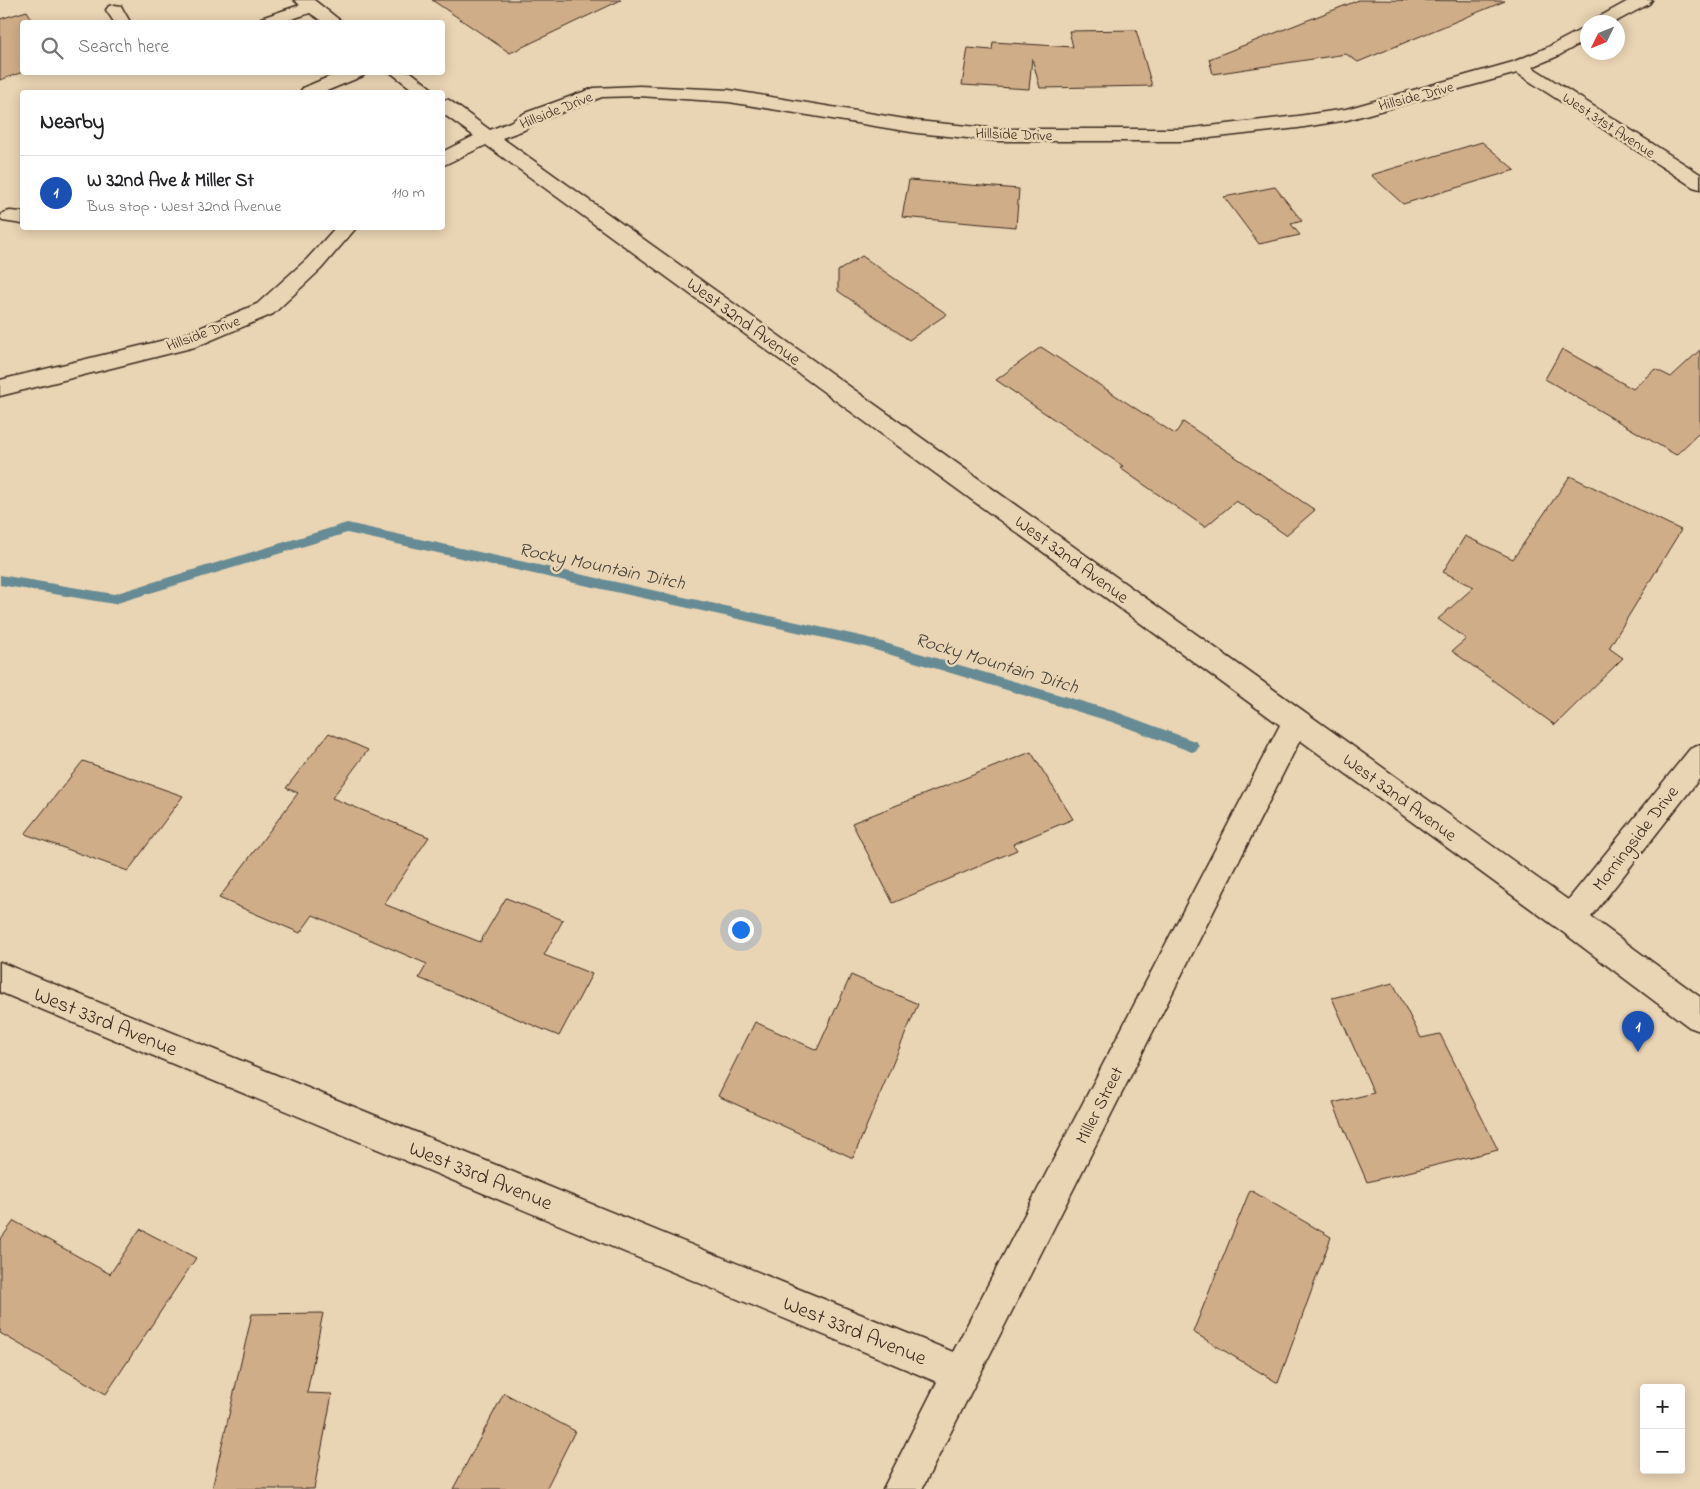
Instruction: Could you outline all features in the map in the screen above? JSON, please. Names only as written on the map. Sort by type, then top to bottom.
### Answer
[{"type":"street","points":[[1615,15],[1643,0]]},
{"type":"street","points":[[270,20],[308,3],[330,20]]},
{"type":"street","name":"Hillside Drive","points":[[445,158],[488,136],[517,126],[532,117],[560,105],[600,92],[639,91],[729,96],[917,127],[998,135],[1183,135],[1298,122],[1347,114],[1442,90],[1519,66],[1552,52],[1580,36]]},
{"type":"street","name":"West 31st Avenue","points":[[1519,66],[1700,183]]},
{"type":"street","points":[[314,90],[350,75]]},
{"type":"street","points":[[403,75],[424,90]]},
{"type":"street","name":"West 32nd Avenue","points":[[445,106],[1296,721],[1700,1016]]},
{"type":"street","name":"Hillside Drive","points":[[0,388],[187,342],[265,309],[314,264],[344,230]]},
{"type":"street","name":"Miller Street","points":[[902,1489],[1296,721]]},
{"type":"street","name":"Morningside Drive","points":[[1570,920],[1700,757]]},
{"type":"street","name":"West 33rd Avenue","points":[[0,977],[961,1374]]},
{"type":"building","points":[[432,0],[621,0],[510,53]]},
{"type":"building","points":[[1359,0],[1505,1],[1358,62],[1346,54],[1213,74],[1209,59]]},
{"type":"building","points":[[27,11],[33,20],[20,20],[20,73],[0,80],[0,19]]},
{"type":"building","points":[[1136,30],[1152,86],[1040,88],[1032,58],[1029,89],[962,85],[968,48],[992,50],[993,42],[1073,47],[1069,31]]},
{"type":"building","points":[[1482,142],[1515,170],[1403,204],[1371,175]]},
{"type":"building","points":[[909,180],[1019,189],[1016,227],[902,217]]},
{"type":"building","points":[[1275,187],[1302,221],[1291,224],[1300,235],[1259,244],[1224,197]]},
{"type":"building","points":[[862,256],[947,314],[909,340],[838,291],[838,271]]},
{"type":"building","points":[[1041,347],[1175,434],[1183,422],[1315,510],[1286,535],[1236,501],[1205,527],[1120,468],[1123,466],[996,380]]},
{"type":"building","points":[[1562,349],[1633,389],[1655,369],[1671,377],[1700,350],[1700,432],[1676,455],[1545,379]]},
{"type":"building","points":[[1570,476],[1681,530],[1609,648],[1623,658],[1555,725],[1452,651],[1466,639],[1438,619],[1474,587],[1443,572],[1465,536],[1513,559]]},
{"type":"building","points":[[329,733],[368,750],[332,798],[429,837],[384,904],[480,942],[506,898],[563,920],[544,955],[592,974],[559,1036],[419,978],[427,964],[313,915],[300,933],[219,898],[298,793],[286,788]]},
{"type":"building","points":[[1031,752],[1073,819],[1013,844],[1017,850],[893,903],[852,823]]},
{"type":"building","points":[[83,761],[183,796],[128,871],[25,834]]},
{"type":"building","points":[[851,975],[918,1004],[853,1158],[718,1096],[755,1022],[817,1050]]},
{"type":"building","points":[[1393,983],[1421,1038],[1440,1034],[1498,1150],[1367,1182],[1333,1103],[1374,1093],[1332,998]]},
{"type":"building","points":[[1250,1190],[1331,1237],[1278,1383],[1193,1332]]},
{"type":"building","points":[[14,1221],[110,1274],[140,1229],[196,1258],[106,1394],[0,1333],[0,1240]]},
{"type":"building","points":[[323,1313],[307,1393],[332,1394],[314,1489],[212,1489],[252,1314]]},
{"type":"building","points":[[504,1393],[575,1431],[546,1489],[453,1489]]},
{"type":"waterway","name":"Rocky Mountain Ditch","points":[[0,580],[114,599],[347,528],[865,642],[1114,717],[1192,746]]},
{"type":"place","name":"W 32nd Ave & Miller St","points":[[1638,1052]]}]
